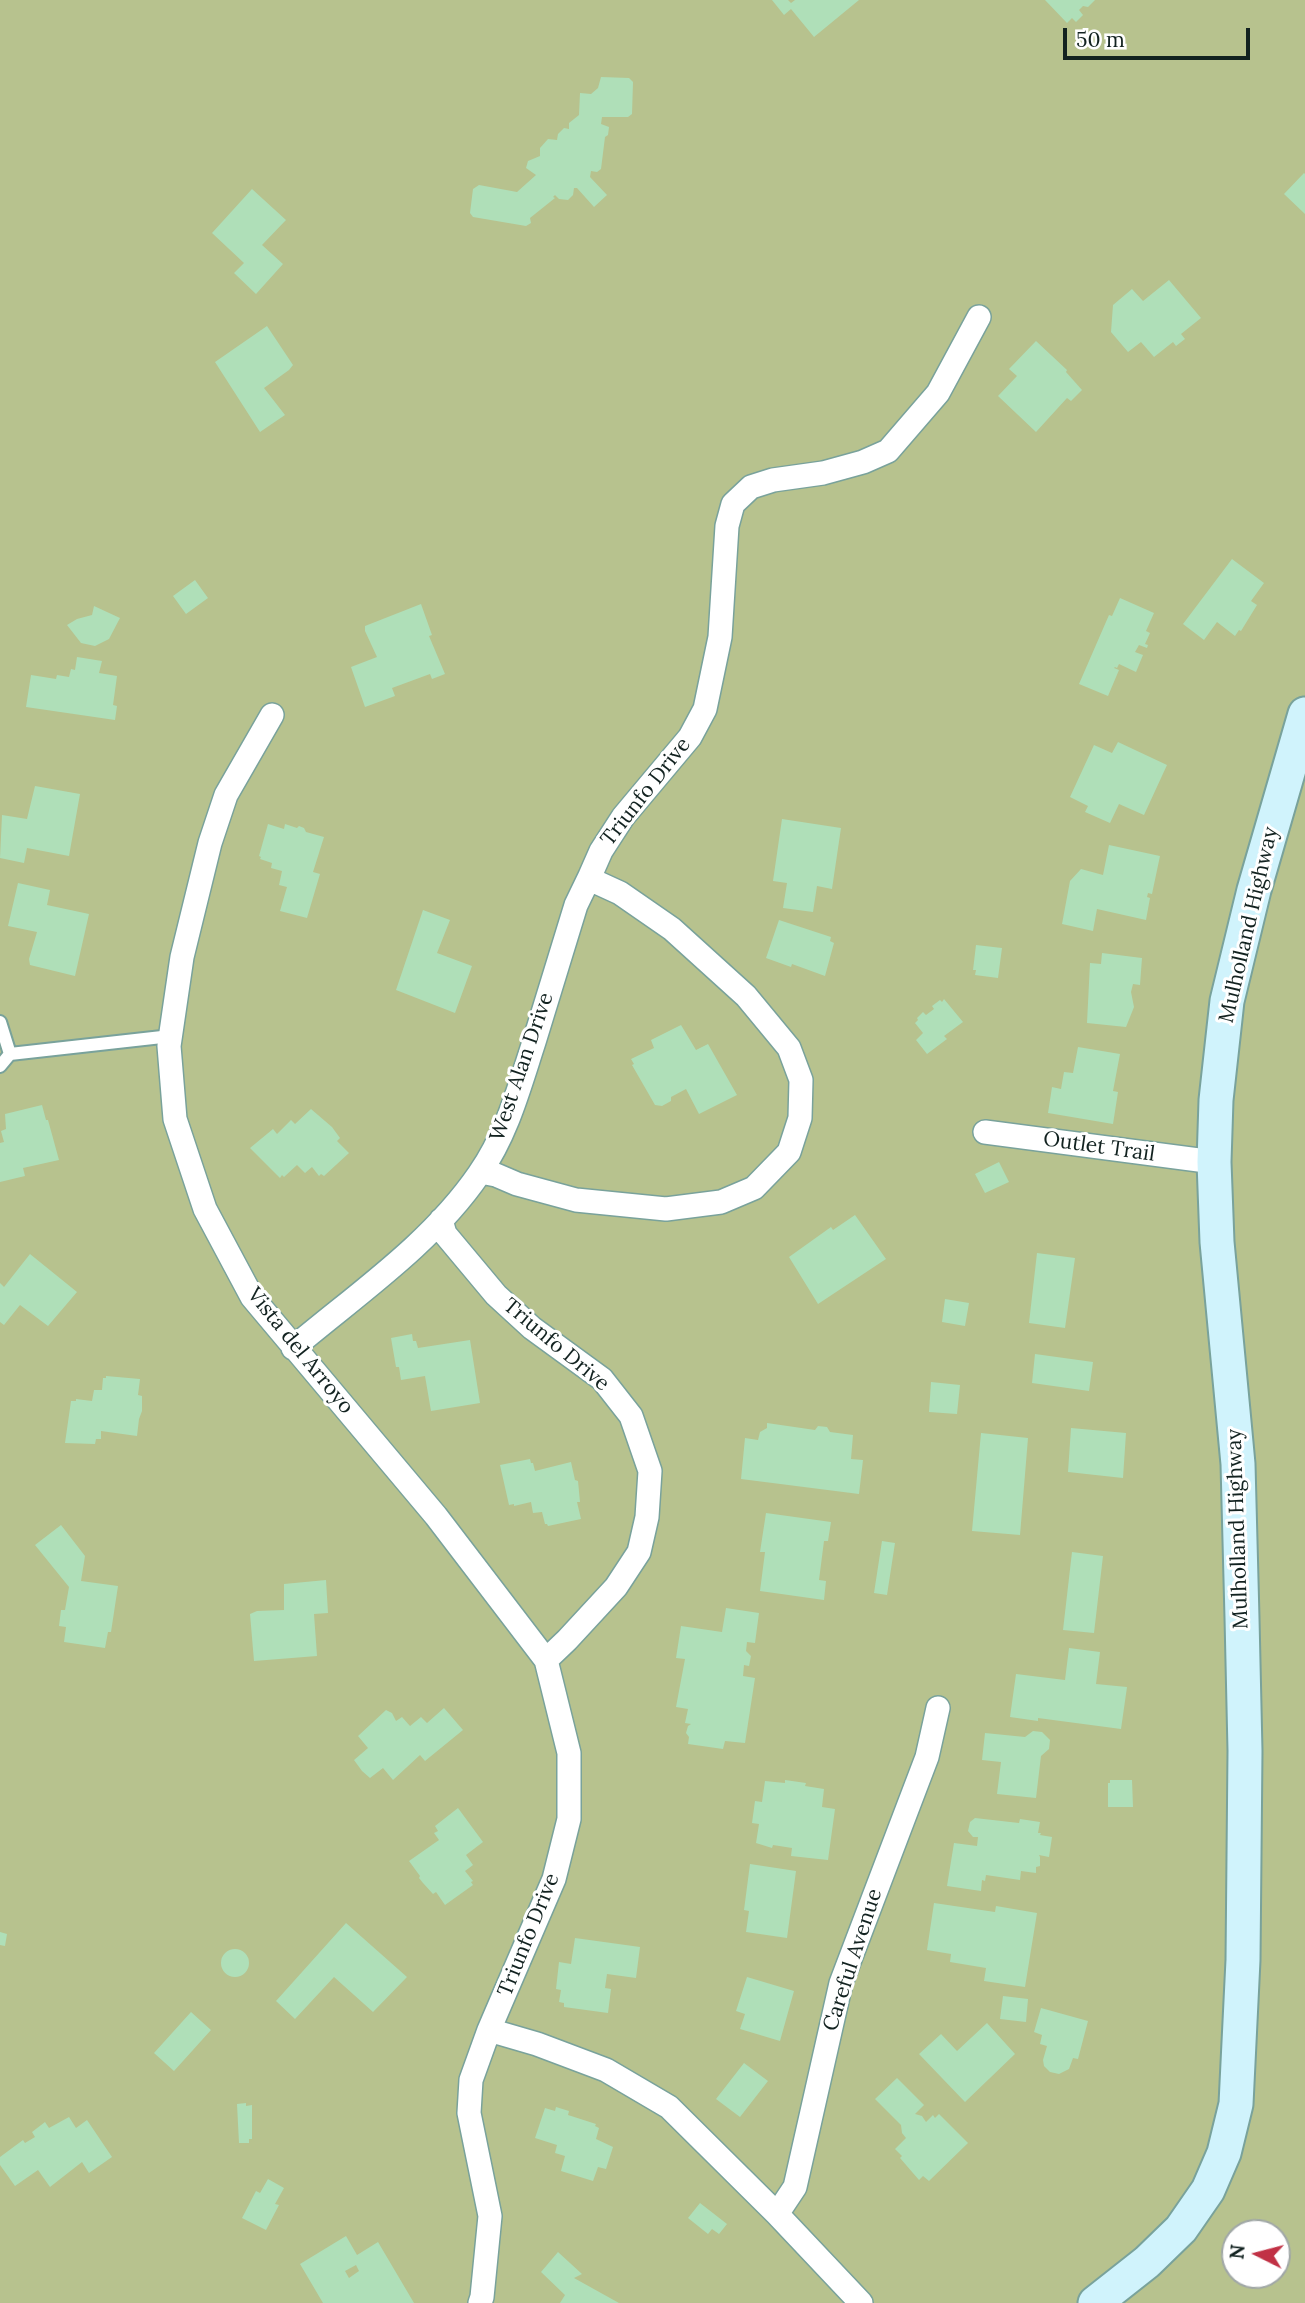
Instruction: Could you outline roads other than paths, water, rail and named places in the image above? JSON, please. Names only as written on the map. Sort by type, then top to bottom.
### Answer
[{"type":"main road","name":"Mulholland Highway","points":[[1095,2303],[1147,2262],[1181,2229],[1208,2190],[1224,2153],[1236,2104],[1244,1960],[1245,1751],[1242,1592],[1238,1464],[1217,1242],[1214,1162],[1216,1100],[1227,1000],[1254,890],[1305,714]]},
{"type":"street","name":"Triunfo Drive","points":[[590,876],[601,851],[622,817],[690,737],[705,709],[720,637],[727,526],[733,504],[751,487],[863,462],[888,452],[938,393],[979,317]]},
{"type":"street","name":"Vista del Arroyo","points":[[272,715],[226,795],[182,957],[169,1046],[175,1119],[205,1209],[252,1297],[436,1516],[546,1660]]},
{"type":"street","points":[[481,1172],[576,1200],[666,1209],[721,1202],[754,1188],[789,1152],[800,1118],[801,1080],[789,1048],[746,996],[672,929],[590,876]]},
{"type":"street","name":"West Alan Drive","points":[[293,1348],[414,1247],[463,1197],[481,1172],[501,1138],[518,1093],[576,905],[590,876]]},
{"type":"street","name":"Outlet Trail","points":[[985,1132],[1214,1162]]},
{"type":"street","name":"Triunfo Drive","points":[[441,1220],[445,1234],[496,1295],[532,1328],[601,1379],[631,1416],[650,1471],[647,1517],[639,1552],[616,1587],[546,1660],[569,1753],[569,1819],[554,1879],[471,2080],[469,2113],[490,2216],[480,2303]]},
{"type":"street","name":"Careful Avenue","points":[[777,2214],[794,2186],[841,1983],[927,1757],[938,1708]]},
{"type":"street","points":[[489,2031],[537,2044],[606,2070],[669,2107],[777,2214],[861,2303]]},
{"type":"lane","points":[[0,1022],[10,1054]]},
{"type":"lane","points":[[0,1066],[10,1054],[171,1036]]}]
